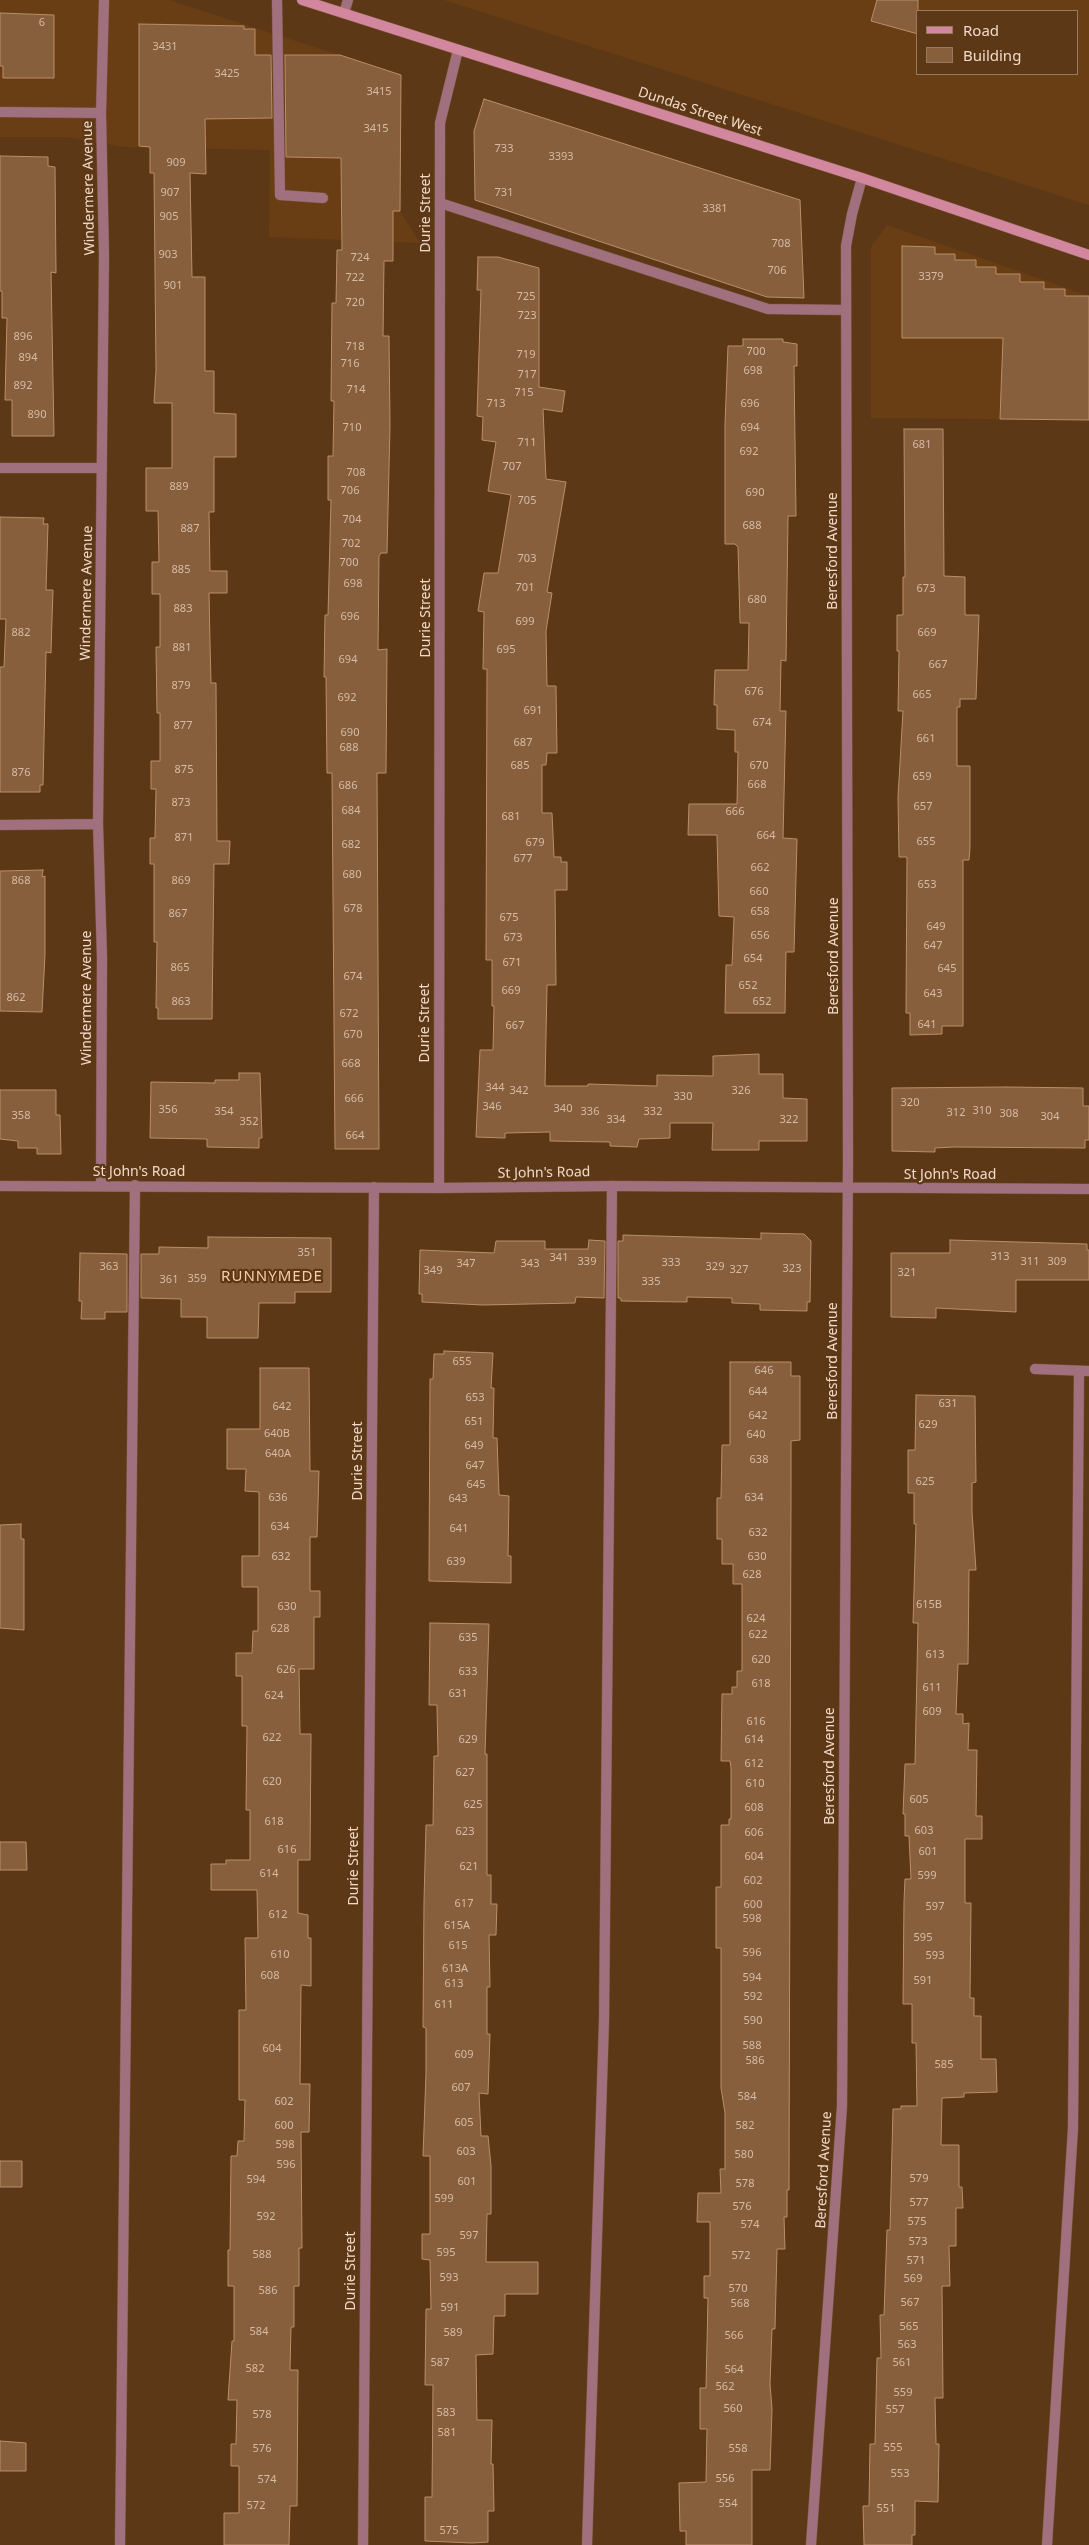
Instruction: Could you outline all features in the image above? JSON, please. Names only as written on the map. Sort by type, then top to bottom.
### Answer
[{"type":"main road","name":"Dundas Street West","points":[[302,0],[862,178],[1089,255]]},
{"type":"street","name":"Windermere Avenue","points":[[101,1186],[102,958],[98,824],[104,255],[101,113],[104,0]]},
{"type":"street","points":[[277,0],[280,195],[323,198]]},
{"type":"street","points":[[344,13],[348,0]]},
{"type":"street","name":"Durie Street","points":[[439,1188],[440,123],[458,50]]},
{"type":"street","points":[[0,112],[101,113]]},
{"type":"street","name":"Beresford Avenue","points":[[811,2545],[842,2106],[848,1188],[846,246],[862,178]]},
{"type":"street","points":[[440,202],[768,310],[846,310]]},
{"type":"street","points":[[0,468],[102,468]]},
{"type":"street","points":[[0,825],[98,824]]},
{"type":"street","points":[[120,2545],[135,1185]]},
{"type":"street","name":"St John's Road","points":[[0,1186],[135,1185],[439,1188],[612,1186],[1089,1189]]},
{"type":"street","points":[[587,2545],[604,2021],[612,1186]]},
{"type":"street","name":"Durie Street","points":[[362,2545],[374,1187]]},
{"type":"street","points":[[1035,1369],[1084,1371],[1073,2128],[1047,2545]]},
{"type":"shaded area","points":[[0,0],[169,0],[401,75],[400,211],[420,243],[269,237],[270,150],[125,147],[67,137],[0,137]]},
{"type":"shaded area","points":[[444,0],[1089,0],[1089,205]]},
{"type":"shaded area","points":[[887,225],[1089,296],[1089,420],[871,418],[871,247]]},
{"type":"building","points":[[877,0],[918,0],[916,33],[871,21]]},
{"type":"building","points":[[0,13],[54,15],[54,78],[3,78],[3,66],[0,66]]},
{"type":"building","points":[[139,24],[244,26],[244,29],[255,29],[255,55],[271,55],[272,118],[205,119],[206,174],[190,173],[192,277],[205,277],[205,371],[214,371],[214,413],[236,414],[236,457],[214,457],[214,512],[209,512],[210,571],[227,571],[227,593],[209,593],[211,683],[216,683],[217,841],[230,841],[229,864],[214,864],[212,1019],[158,1019],[158,1008],[156,1008],[157,942],[154,942],[154,864],[150,864],[150,838],[155,838],[156,789],[151,789],[151,761],[160,761],[160,713],[157,713],[156,647],[160,647],[160,594],[152,594],[152,562],[159,562],[158,511],[146,511],[146,468],[172,468],[172,403],[154,403],[156,370],[154,173],[150,173],[150,147],[139,146]]},
{"type":"building","points":[[285,55],[340,55],[401,75],[400,211],[393,211],[393,261],[384,261],[383,336],[389,336],[390,426],[387,553],[381,553],[379,556],[378,650],[387,649],[386,773],[377,773],[379,1149],[335,1149],[332,773],[327,773],[326,677],[324,677],[325,615],[328,615],[331,500],[328,500],[328,456],[333,456],[334,401],[331,401],[332,303],[336,303],[337,250],[342,250],[341,158],[286,157]]},
{"type":"building","points":[[484,99],[800,200],[804,298],[767,297],[475,200],[474,131]]},
{"type":"building","points":[[0,156],[48,157],[48,166],[55,167],[56,273],[51,272],[54,436],[12,436],[12,400],[5,400],[7,318],[2,318],[2,291],[0,291]]},
{"type":"building","points":[[902,246],[935,247],[935,254],[955,254],[955,260],[976,260],[976,267],[996,267],[996,274],[1020,274],[1020,282],[1044,282],[1044,289],[1065,289],[1065,296],[1089,296],[1089,420],[1000,419],[1003,338],[902,338]]},
{"type":"building","points":[[478,257],[498,257],[539,268],[539,387],[565,391],[562,412],[543,409],[546,479],[566,482],[547,592],[552,593],[546,631],[547,686],[556,686],[557,753],[547,753],[546,765],[542,765],[542,813],[552,813],[554,857],[561,857],[561,862],[567,862],[567,890],[555,890],[556,985],[547,985],[545,1086],[588,1086],[588,1084],[657,1086],[657,1075],[713,1076],[713,1056],[759,1054],[759,1074],[783,1074],[783,1098],[807,1099],[807,1141],[759,1141],[759,1150],[712,1150],[713,1123],[670,1123],[670,1138],[639,1139],[637,1147],[610,1146],[610,1142],[550,1141],[550,1132],[505,1133],[505,1138],[476,1137],[480,1050],[493,1050],[494,1006],[492,1006],[492,960],[486,960],[487,669],[483,669],[484,612],[478,611],[484,573],[498,573],[511,495],[488,491],[496,442],[482,440],[483,417],[477,416],[481,290],[477,290]]},
{"type":"building","points":[[743,339],[783,339],[783,342],[797,344],[797,366],[794,366],[796,516],[788,516],[786,661],[781,660],[780,711],[786,711],[783,838],[797,839],[794,952],[786,952],[785,1013],[725,1013],[726,965],[732,965],[734,917],[719,916],[717,835],[688,835],[689,804],[737,804],[738,752],[735,752],[735,730],[717,729],[717,705],[714,705],[715,670],[748,670],[749,623],[740,623],[738,547],[735,544],[725,544],[725,424],[728,346],[743,346]]},
{"type":"building","points":[[904,429],[943,429],[944,576],[965,577],[965,615],[979,615],[976,699],[960,699],[960,707],[957,707],[957,766],[970,766],[970,847],[969,860],[963,860],[963,1026],[942,1026],[942,1034],[910,1035],[910,1013],[906,1013],[907,857],[899,857],[898,797],[903,711],[898,711],[899,651],[897,651],[897,615],[903,615],[903,577],[905,577]]},
{"type":"building","points":[[0,517],[44,518],[43,524],[48,524],[46,590],[53,590],[51,653],[46,652],[43,785],[40,785],[40,792],[0,792],[0,667],[4,667],[6,619],[0,619]]},
{"type":"building","points":[[43,870],[42,877],[45,876],[45,955],[42,1012],[0,1011],[0,871]]},
{"type":"building","points":[[239,1073],[260,1073],[262,1138],[259,1138],[259,1148],[207,1147],[207,1139],[150,1138],[151,1082],[215,1083],[215,1080],[239,1080]]},
{"type":"building","points":[[892,1088],[1083,1088],[1083,1106],[1089,1106],[1089,1140],[1085,1140],[1085,1148],[954,1147],[935,1148],[935,1152],[892,1151]]},
{"type":"building","points":[[0,1090],[56,1090],[56,1115],[60,1115],[61,1154],[37,1154],[37,1148],[18,1148],[18,1141],[0,1139]]},
{"type":"building","points":[[761,1233],[804,1234],[811,1241],[810,1302],[807,1302],[807,1311],[760,1310],[760,1304],[732,1303],[732,1298],[687,1297],[687,1302],[621,1301],[621,1298],[618,1298],[618,1241],[623,1241],[623,1235],[761,1239]]},
{"type":"building","points":[[208,1237],[331,1238],[331,1292],[295,1292],[295,1303],[259,1303],[258,1338],[207,1338],[207,1317],[181,1317],[181,1299],[141,1298],[141,1254],[159,1254],[159,1247],[208,1248]]},
{"type":"building","points":[[589,1240],[605,1241],[604,1298],[576,1297],[575,1303],[483,1305],[422,1302],[422,1294],[419,1294],[420,1250],[494,1253],[496,1241],[545,1241],[545,1249],[588,1249]]},
{"type":"building","points":[[950,1240],[1087,1244],[1087,1250],[1089,1250],[1089,1280],[1016,1280],[1016,1312],[936,1308],[936,1318],[891,1317],[891,1253],[950,1253]]},
{"type":"building","points":[[80,1253],[127,1254],[127,1312],[105,1312],[105,1319],[81,1319],[82,1301],[79,1301]]},
{"type":"building","points":[[444,1351],[493,1353],[491,1388],[494,1388],[493,1438],[497,1438],[499,1495],[509,1496],[508,1556],[511,1556],[511,1583],[429,1581],[430,1379],[433,1379],[434,1354],[444,1354]]},
{"type":"building","points":[[730,1362],[791,1362],[791,1376],[800,1376],[800,1440],[791,1441],[789,2190],[787,2190],[787,2217],[784,2217],[785,2249],[777,2249],[775,2329],[772,2329],[770,2384],[772,2409],[770,2470],[752,2470],[752,2545],[686,2545],[686,2531],[680,2531],[679,2483],[706,2482],[707,2429],[700,2429],[700,2388],[706,2388],[708,2298],[704,2298],[704,2276],[710,2276],[710,2222],[697,2222],[698,2193],[721,2193],[720,2169],[725,2169],[725,2113],[721,2088],[721,1948],[716,1948],[716,1887],[721,1887],[721,1825],[729,1825],[729,1819],[731,1819],[731,1768],[730,1761],[721,1761],[722,1694],[732,1694],[732,1687],[737,1687],[737,1671],[742,1671],[742,1584],[733,1584],[733,1564],[722,1564],[722,1539],[717,1539],[717,1498],[721,1498],[722,1445],[730,1445]]},
{"type":"building","points":[[260,1368],[309,1368],[310,1471],[319,1471],[317,1537],[310,1537],[310,1591],[320,1591],[320,1617],[314,1617],[314,1669],[299,1669],[300,1734],[311,1734],[310,1860],[298,1860],[298,1913],[308,1915],[308,1938],[311,1938],[311,1986],[301,1985],[300,2084],[310,2084],[309,2132],[301,2132],[302,2248],[299,2248],[299,2286],[294,2286],[294,2327],[291,2327],[290,2370],[298,2370],[297,2506],[290,2506],[289,2545],[224,2545],[224,2513],[239,2513],[239,2466],[231,2466],[231,2444],[236,2444],[237,2400],[228,2400],[232,2341],[234,2341],[234,2286],[228,2286],[228,2250],[230,2250],[231,2156],[237,2156],[238,2141],[244,2141],[245,2100],[239,2100],[239,2010],[246,2010],[245,1938],[258,1938],[257,1890],[211,1890],[211,1864],[226,1864],[226,1860],[250,1860],[250,1810],[246,1810],[247,1726],[242,1726],[242,1676],[236,1676],[236,1653],[252,1653],[253,1631],[258,1631],[258,1587],[242,1587],[242,1556],[259,1556],[259,1492],[245,1491],[246,1469],[227,1469],[227,1429],[260,1429]]},
{"type":"building","points":[[916,1395],[975,1396],[976,1482],[972,1483],[972,1512],[976,1570],[969,1570],[968,1664],[958,1664],[956,1714],[963,1714],[963,1724],[969,1723],[968,1750],[977,1750],[976,1816],[982,1816],[982,1839],[965,1839],[965,1903],[971,1903],[970,1998],[974,1998],[974,2016],[981,2016],[981,2059],[996,2059],[997,2092],[964,2093],[964,2097],[942,2098],[941,2145],[959,2145],[959,2187],[962,2187],[963,2208],[956,2208],[956,2246],[949,2246],[950,2286],[942,2286],[943,2398],[935,2398],[936,2444],[939,2444],[938,2502],[915,2501],[915,2535],[912,2535],[912,2545],[864,2545],[863,2506],[869,2506],[870,2444],[875,2444],[877,2358],[881,2358],[880,2315],[884,2315],[887,2230],[890,2230],[893,2109],[901,2109],[901,2106],[917,2106],[916,2043],[912,2043],[912,2004],[903,2004],[905,1879],[911,1879],[909,1836],[905,1836],[905,1814],[903,1814],[905,1764],[915,1764],[918,1623],[913,1623],[916,1524],[914,1524],[914,1493],[908,1493],[908,1450],[915,1450]]},
{"type":"building","points":[[21,1524],[21,1539],[24,1539],[24,1630],[0,1628],[0,1525]]},
{"type":"building","points":[[430,1623],[489,1624],[485,1754],[487,1754],[487,1875],[491,1875],[491,1904],[497,1904],[496,1935],[489,1935],[490,1987],[487,1987],[487,2034],[490,2034],[488,2094],[479,2093],[481,2136],[488,2136],[491,2166],[491,2214],[487,2214],[486,2262],[538,2262],[538,2294],[505,2294],[505,2316],[494,2316],[493,2354],[476,2355],[477,2420],[492,2420],[491,2464],[493,2464],[494,2511],[488,2511],[488,2542],[472,2543],[425,2541],[425,2497],[432,2497],[433,2385],[425,2385],[426,2309],[431,2309],[430,2260],[422,2259],[422,2234],[430,2234],[430,2156],[423,2156],[426,2073],[426,2028],[423,2027],[424,1901],[426,1825],[433,1825],[434,1756],[438,1756],[437,1705],[429,1705]]},
{"type":"building","points":[[0,1842],[26,1842],[27,1870],[0,1870]]},
{"type":"building","points":[[0,2161],[22,2161],[22,2187],[0,2187]]},
{"type":"building","points":[[0,2441],[26,2443],[26,2471],[0,2471]]},
{"type":"district","name":"RUNNYMEDE","points":[[272,1277]]}]
